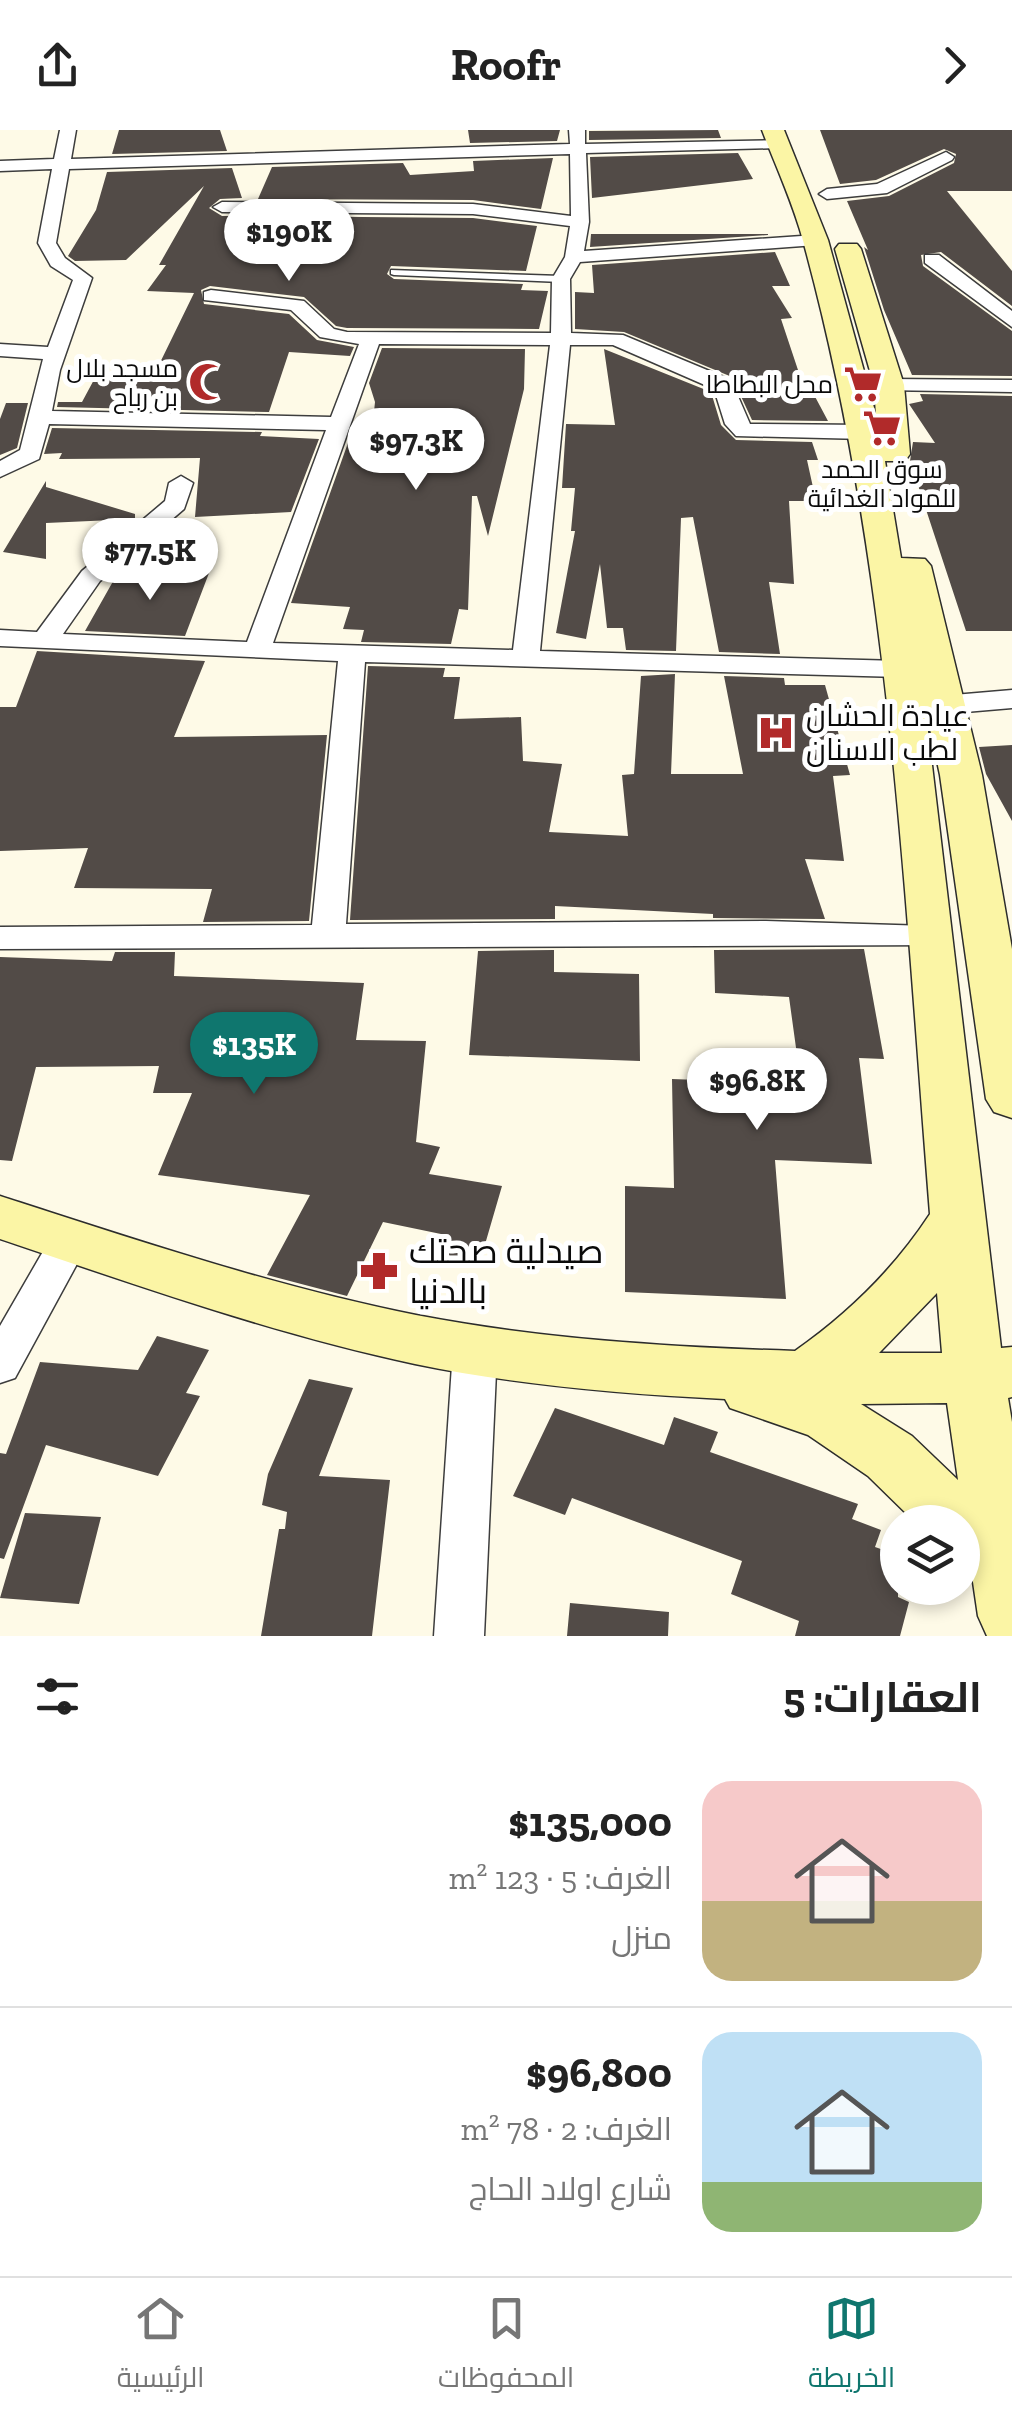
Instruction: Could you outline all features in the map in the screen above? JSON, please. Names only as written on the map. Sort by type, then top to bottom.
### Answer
[{"type":"main road","points":[[783,134],[826,194],[880,345],[889,385],[902,518],[942,705],[995,904],[1012,1099]]},
{"type":"main road","points":[[783,134],[816,240],[865,432],[915,769],[928,937],[960,1214],[993,1375],[985,1559]]},
{"type":"main road","points":[[804,1377],[895,1306],[926,1269],[960,1214]]},
{"type":"main road","points":[[0,1217],[344,1322],[475,1350],[702,1374],[993,1375]]},
{"type":"main road","points":[[702,1374],[828,1415],[890,1456],[985,1559]]},
{"type":"street","points":[[0,470],[31,454],[55,354],[83,278],[58,262],[47,242],[68,130]]},
{"type":"street","points":[[0,166],[578,139],[783,134]]},
{"type":"street","points":[[526,657],[560,338],[561,279],[574,256],[580,222],[578,139]]},
{"type":"street","points":[[826,194],[881,189],[946,158]]},
{"type":"street","points":[[222,208],[473,209],[580,222]]},
{"type":"street","points":[[574,256],[816,240]]},
{"type":"street","points":[[932,258],[1012,322]]},
{"type":"street","points":[[212,296],[298,305],[327,333],[371,338],[560,338],[633,343],[723,385],[736,424],[744,431],[865,432]]},
{"type":"street","points":[[257,651],[371,338]]},
{"type":"street","points":[[0,350],[55,354]]},
{"type":"street","points":[[889,385],[1012,386]]},
{"type":"street","points":[[39,418],[342,424]]},
{"type":"street","points":[[44,640],[91,576],[176,504],[181,483]]},
{"type":"street","points":[[0,638],[257,651],[900,668]]},
{"type":"street","points":[[328,936],[352,653]]},
{"type":"street","points":[[942,705],[1012,699]]},
{"type":"street","points":[[0,938],[766,932],[928,937]]},
{"type":"street","points":[[0,1364],[70,1240]]},
{"type":"street","points":[[459,1636],[475,1350]]},
{"type":"lane","points":[[394,272],[561,279]]},
{"type":"building","points":[[119,130],[220,130],[227,151],[112,154]]},
{"type":"building","points":[[468,130],[560,130],[557,141],[470,143]]},
{"type":"building","points":[[718,130],[721,138],[589,140],[589,131]]},
{"type":"building","points":[[820,130],[1012,130],[1012,191],[947,191],[1012,271],[1012,306],[941,252],[921,255],[923,266],[1012,331],[1012,376],[912,375],[884,310],[864,247],[868,250],[847,201],[889,196],[954,163],[956,154],[944,149],[876,180],[840,184]]},
{"type":"building","points":[[738,153],[753,179],[592,198],[590,157]]},
{"type":"building","points":[[553,158],[541,209],[473,200],[258,199],[272,167],[403,163],[410,175],[474,171],[473,161]]},
{"type":"building","points":[[232,168],[242,198],[220,199],[209,208],[222,216],[247,216],[249,222],[251,216],[473,218],[537,226],[526,271],[391,266],[387,274],[394,279],[523,284],[521,290],[548,291],[539,329],[347,328],[336,326],[304,297],[210,286],[201,290],[204,304],[289,314],[317,340],[354,347],[350,356],[289,352],[269,412],[57,407],[58,402],[82,402],[96,376],[153,377],[194,293],[147,291],[166,265],[159,265],[204,186],[126,260],[75,261],[68,256],[96,210],[107,172]]},
{"type":"building","points":[[591,234],[768,234],[768,235],[590,247]]},
{"type":"building","points":[[775,252],[790,286],[772,286],[792,318],[781,319],[805,391],[812,391],[828,421],[752,420],[732,377],[624,332],[575,329],[575,292],[594,293],[592,265]]},
{"type":"building","points":[[382,348],[525,349],[524,389],[488,536],[477,496],[472,496],[468,610],[459,609],[451,644],[361,642],[364,630],[343,629],[350,607],[291,603],[349,440],[371,441],[375,402],[369,383]]},
{"type":"building","points":[[604,349],[711,392],[721,425],[736,440],[812,442],[818,460],[807,460],[816,501],[789,501],[794,584],[769,582],[780,654],[719,652],[693,517],[681,518],[676,651],[626,650],[623,628],[607,628],[600,564],[586,639],[556,633],[575,531],[571,531],[575,488],[562,488],[566,424],[615,425]]},
{"type":"building","points":[[920,394],[1012,396],[1012,631],[966,631],[910,461],[913,442],[935,443],[909,404],[923,401]]},
{"type":"building","points":[[6,403],[28,403],[17,448],[0,455],[0,419]]},
{"type":"building","points":[[52,428],[262,432],[260,436],[319,439],[291,512],[195,517],[200,458],[59,459],[62,453],[44,454]]},
{"type":"building","points":[[46,481],[46,487],[135,514],[135,519],[46,523],[46,559],[3,552]]},
{"type":"building","points":[[120,569],[209,573],[185,636],[85,631]]},
{"type":"building","points":[[37,651],[205,661],[174,737],[327,735],[309,921],[203,922],[212,889],[74,888],[88,848],[0,851],[0,707],[16,707]]},
{"type":"building","points":[[368,666],[445,668],[443,677],[460,677],[454,719],[521,717],[523,761],[562,764],[549,832],[628,836],[622,775],[634,774],[641,676],[675,674],[671,774],[743,774],[724,676],[784,678],[785,685],[825,685],[850,775],[833,776],[844,861],[805,859],[825,919],[713,918],[713,914],[555,906],[555,919],[350,920]]},
{"type":"building","points":[[1012,745],[1012,821],[986,774],[979,747]]},
{"type":"building","points":[[864,949],[884,1059],[859,1058],[872,1164],[775,1160],[786,1299],[625,1292],[625,1186],[674,1188],[672,1079],[801,1084],[789,997],[715,993],[714,950]]},
{"type":"building","points":[[554,950],[554,972],[639,974],[640,1061],[469,1055],[478,951]]},
{"type":"building","points":[[115,952],[175,952],[174,976],[364,983],[356,1040],[426,1041],[416,1142],[440,1147],[429,1174],[502,1186],[479,1265],[434,1257],[441,1234],[383,1222],[347,1296],[267,1275],[310,1195],[158,1175],[192,1093],[153,1093],[159,1066],[36,1067],[12,1161],[0,1160],[0,957],[112,961]]},
{"type":"building","points":[[157,1336],[209,1350],[186,1393],[200,1396],[158,1476],[46,1445],[4,1559],[0,1558],[0,1453],[6,1454],[40,1362],[138,1370]]},
{"type":"building","points":[[309,1379],[353,1388],[319,1476],[390,1480],[372,1636],[261,1636],[279,1529],[285,1529],[287,1512],[262,1505],[268,1474]]},
{"type":"building","points":[[555,1408],[664,1445],[674,1417],[718,1432],[710,1452],[858,1504],[852,1519],[880,1530],[875,1547],[880,1549],[880,1605],[908,1605],[900,1636],[795,1636],[799,1621],[731,1594],[742,1561],[572,1498],[565,1515],[513,1496]]},
{"type":"building","points":[[25,1513],[101,1517],[79,1604],[0,1598]]},
{"type":"building","points":[[570,1603],[669,1612],[668,1636],[567,1636]]},
{"type":"place","name":"مسجد بلال بن رباح","points":[[208,382]]},
{"type":"place","name":"محل البطاطا","points":[[863,384]]},
{"type":"place","name":"سوق الحمد للمواد الغدائية","points":[[882,428]]},
{"type":"place","name":"عيادة الحشان لطب الاسنان","points":[[776,733]]},
{"type":"place","name":"صيدلية صحتك بالدنيا","points":[[379,1271]]}]
